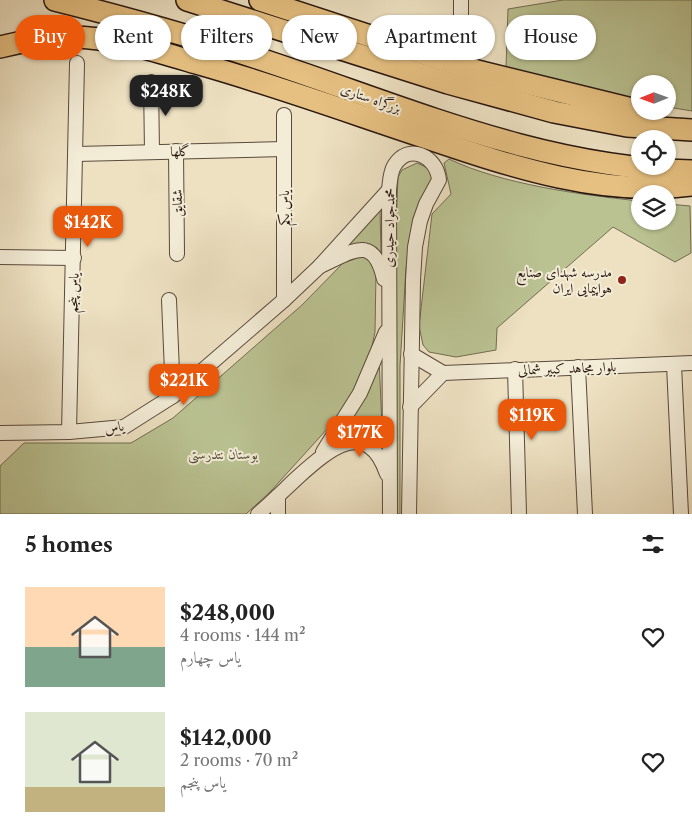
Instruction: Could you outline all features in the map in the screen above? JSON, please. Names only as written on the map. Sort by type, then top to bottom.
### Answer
[{"type":"highway","name":"بزرگراه ستاری","points":[[55,0],[105,12],[269,62],[514,145],[596,163],[646,169],[692,171]]},
{"type":"highway","points":[[188,0],[448,83],[554,112],[627,126],[692,130]]},
{"type":"highway","points":[[260,0],[477,70],[631,108]]},
{"type":"highway","points":[[2,47],[46,37],[92,37],[111,40],[228,72],[503,164],[602,184],[692,185]]},
{"type":"highway","points":[[674,120],[692,125]]},
{"type":"street","points":[[461,0],[461,15]]},
{"type":"street","name":"یاس پنجم","points":[[69,432],[77,63]]},
{"type":"street","points":[[151,82],[152,152]]},
{"type":"street","name":"یاس یکم","points":[[284,115],[284,300]]},
{"type":"street","name":"گلها","points":[[76,154],[284,149]]},
{"type":"street","name":"شقایق","points":[[176,151],[178,254]]},
{"type":"street","name":"محمدجواد حیدری","points":[[390,514],[389,190],[394,166],[406,156],[422,155],[435,165],[439,180],[426,204],[415,247],[411,354],[409,514]]},
{"type":"street","points":[[320,266],[330,252],[389,190]]},
{"type":"street","points":[[320,266],[356,249],[364,249],[375,254],[380,263],[388,298]]},
{"type":"street","points":[[0,257],[74,258]]},
{"type":"street","name":"یاس","points":[[0,432],[69,432],[124,427],[173,396],[284,300],[320,266]]},
{"type":"street","points":[[169,300],[173,396]]},
{"type":"street","points":[[320,457],[360,393],[388,327]]},
{"type":"street","points":[[410,407],[443,373],[411,354]]},
{"type":"street","name":"بلوار مجاهد کبیر شمالی","points":[[443,373],[692,363]]},
{"type":"street","points":[[674,364],[681,514]]},
{"type":"street","points":[[578,367],[585,514]]},
{"type":"street","points":[[515,369],[519,514]]},
{"type":"street","points":[[258,514],[320,457],[335,446],[348,442],[364,444],[377,453],[390,483]]},
{"type":"street","points":[[278,496],[278,514]]},
{"type":"green space","points":[[563,0],[692,0],[692,111],[676,108],[676,75],[631,75],[631,99],[560,83],[506,67],[506,60],[596,60],[596,15],[508,15],[508,9]]},
{"type":"green space","points":[[449,159],[470,168],[517,182],[567,192],[631,200],[631,230],[676,230],[676,205],[690,206],[691,253],[675,262],[613,227],[497,328],[496,350],[456,357],[429,352],[423,345],[419,326],[432,214],[451,194],[444,163]]},
{"type":"green space","points":[[417,163],[430,169],[435,181],[412,229],[406,268],[400,366],[400,514],[393,514],[395,252],[398,177],[402,170]]},
{"type":"green space","points":[[380,208],[381,254],[334,253]]},
{"type":"green space","name":"بوستان نتدرستی","points":[[366,255],[376,272],[375,332],[370,356],[358,385],[338,417],[270,492],[246,514],[0,514],[0,466],[24,443],[131,443],[173,418],[302,305],[347,259]]},
{"type":"green space","points":[[379,357],[383,451],[370,441],[359,436],[347,437],[333,443]]},
{"type":"place","name":"مدرسه شهدای صنایع هواپیمایی ایران","points":[[622,280]]}]
